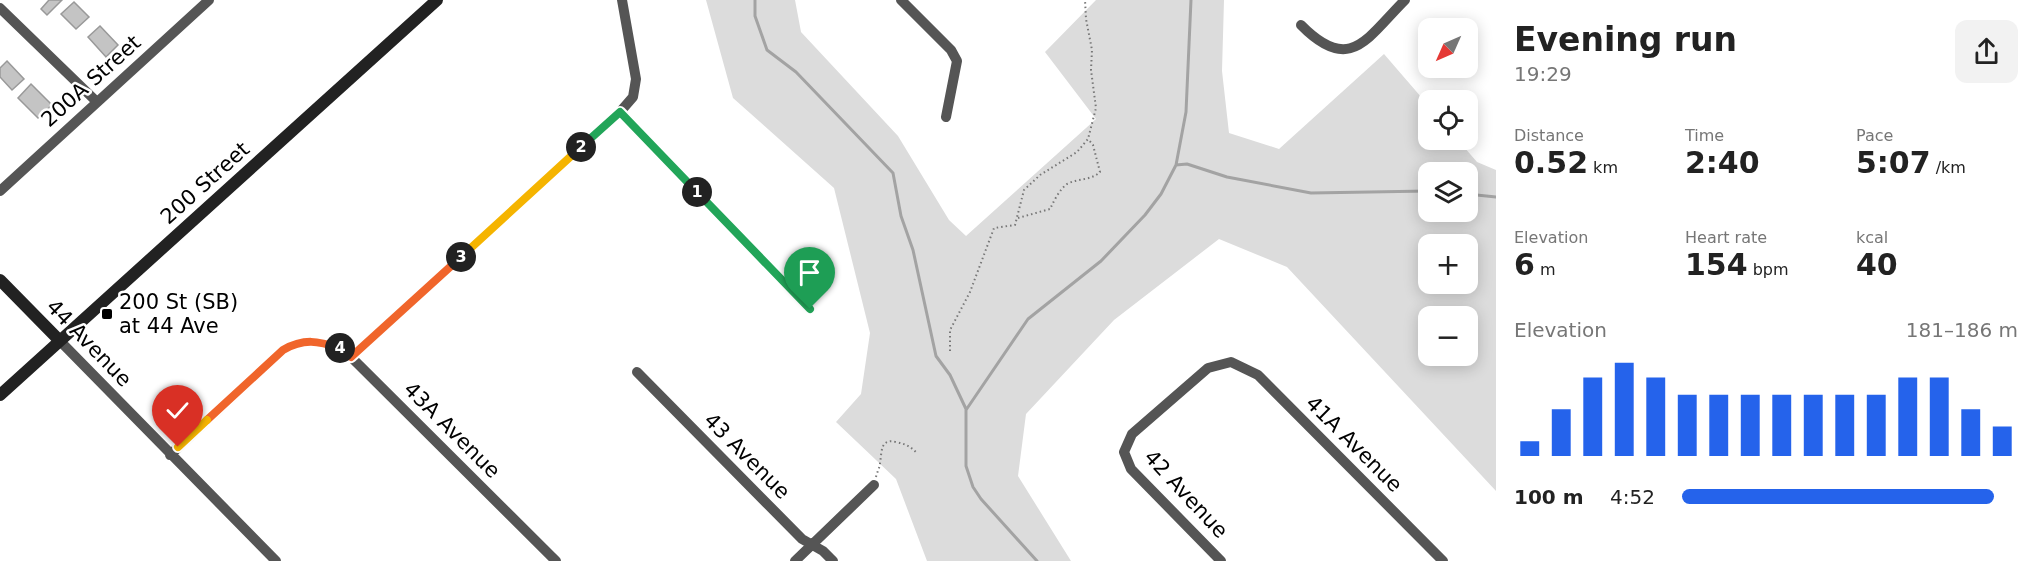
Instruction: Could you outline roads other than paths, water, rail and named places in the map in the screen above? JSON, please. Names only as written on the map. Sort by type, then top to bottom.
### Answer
[{"type":"main road","name":"200 Street","points":[[0,395],[437,0]]},
{"type":"main road","name":"44 Avenue","points":[[0,280],[59,340]]},
{"type":"street","name":"200A Street","points":[[0,191],[209,0]]},
{"type":"street","points":[[351,357],[620,112],[633,97],[636,79],[622,0]]},
{"type":"street","points":[[901,0],[951,50],[957,61],[946,117]]},
{"type":"street","points":[[1301,25],[1316,40],[1333,50],[1348,51],[1361,44],[1405,0]]},
{"type":"street","points":[[0,8],[97,102]]},
{"type":"street","points":[[620,112],[810,309]]},
{"type":"street","name":"44 Avenue","points":[[59,340],[276,561]]},
{"type":"street","name":"43A Avenue","points":[[170,455],[283,350],[297,342],[312,341],[339,348],[351,357],[556,561]]},
{"type":"street","name":"41A Avenue","points":[[1124,452],[1132,434],[1208,368],[1231,362],[1258,375],[1443,561]]},
{"type":"street","name":"43 Avenue","points":[[637,372],[802,539],[833,561]]},
{"type":"street","name":"42 Avenue","points":[[1124,452],[1131,470],[1221,561]]},
{"type":"street","points":[[795,561],[874,485]]},
{"type":"waterway","points":[[755,0],[755,16],[767,50],[796,72],[893,173],[901,216],[913,250],[936,356],[950,375],[966,409]]},
{"type":"waterway","points":[[1037,561],[973,487],[966,466],[966,410],[1028,319],[1101,261],[1145,215],[1161,194],[1176,165],[1186,112],[1191,0]]},
{"type":"waterway","points":[[1176,165],[1187,164],[1227,177],[1311,193],[1418,191]]},
{"type":"waterway","points":[[1478,195],[1496,197]]},
{"type":"place","name":"200 St (SB) at 44 Ave","points":[[107,314]]}]
